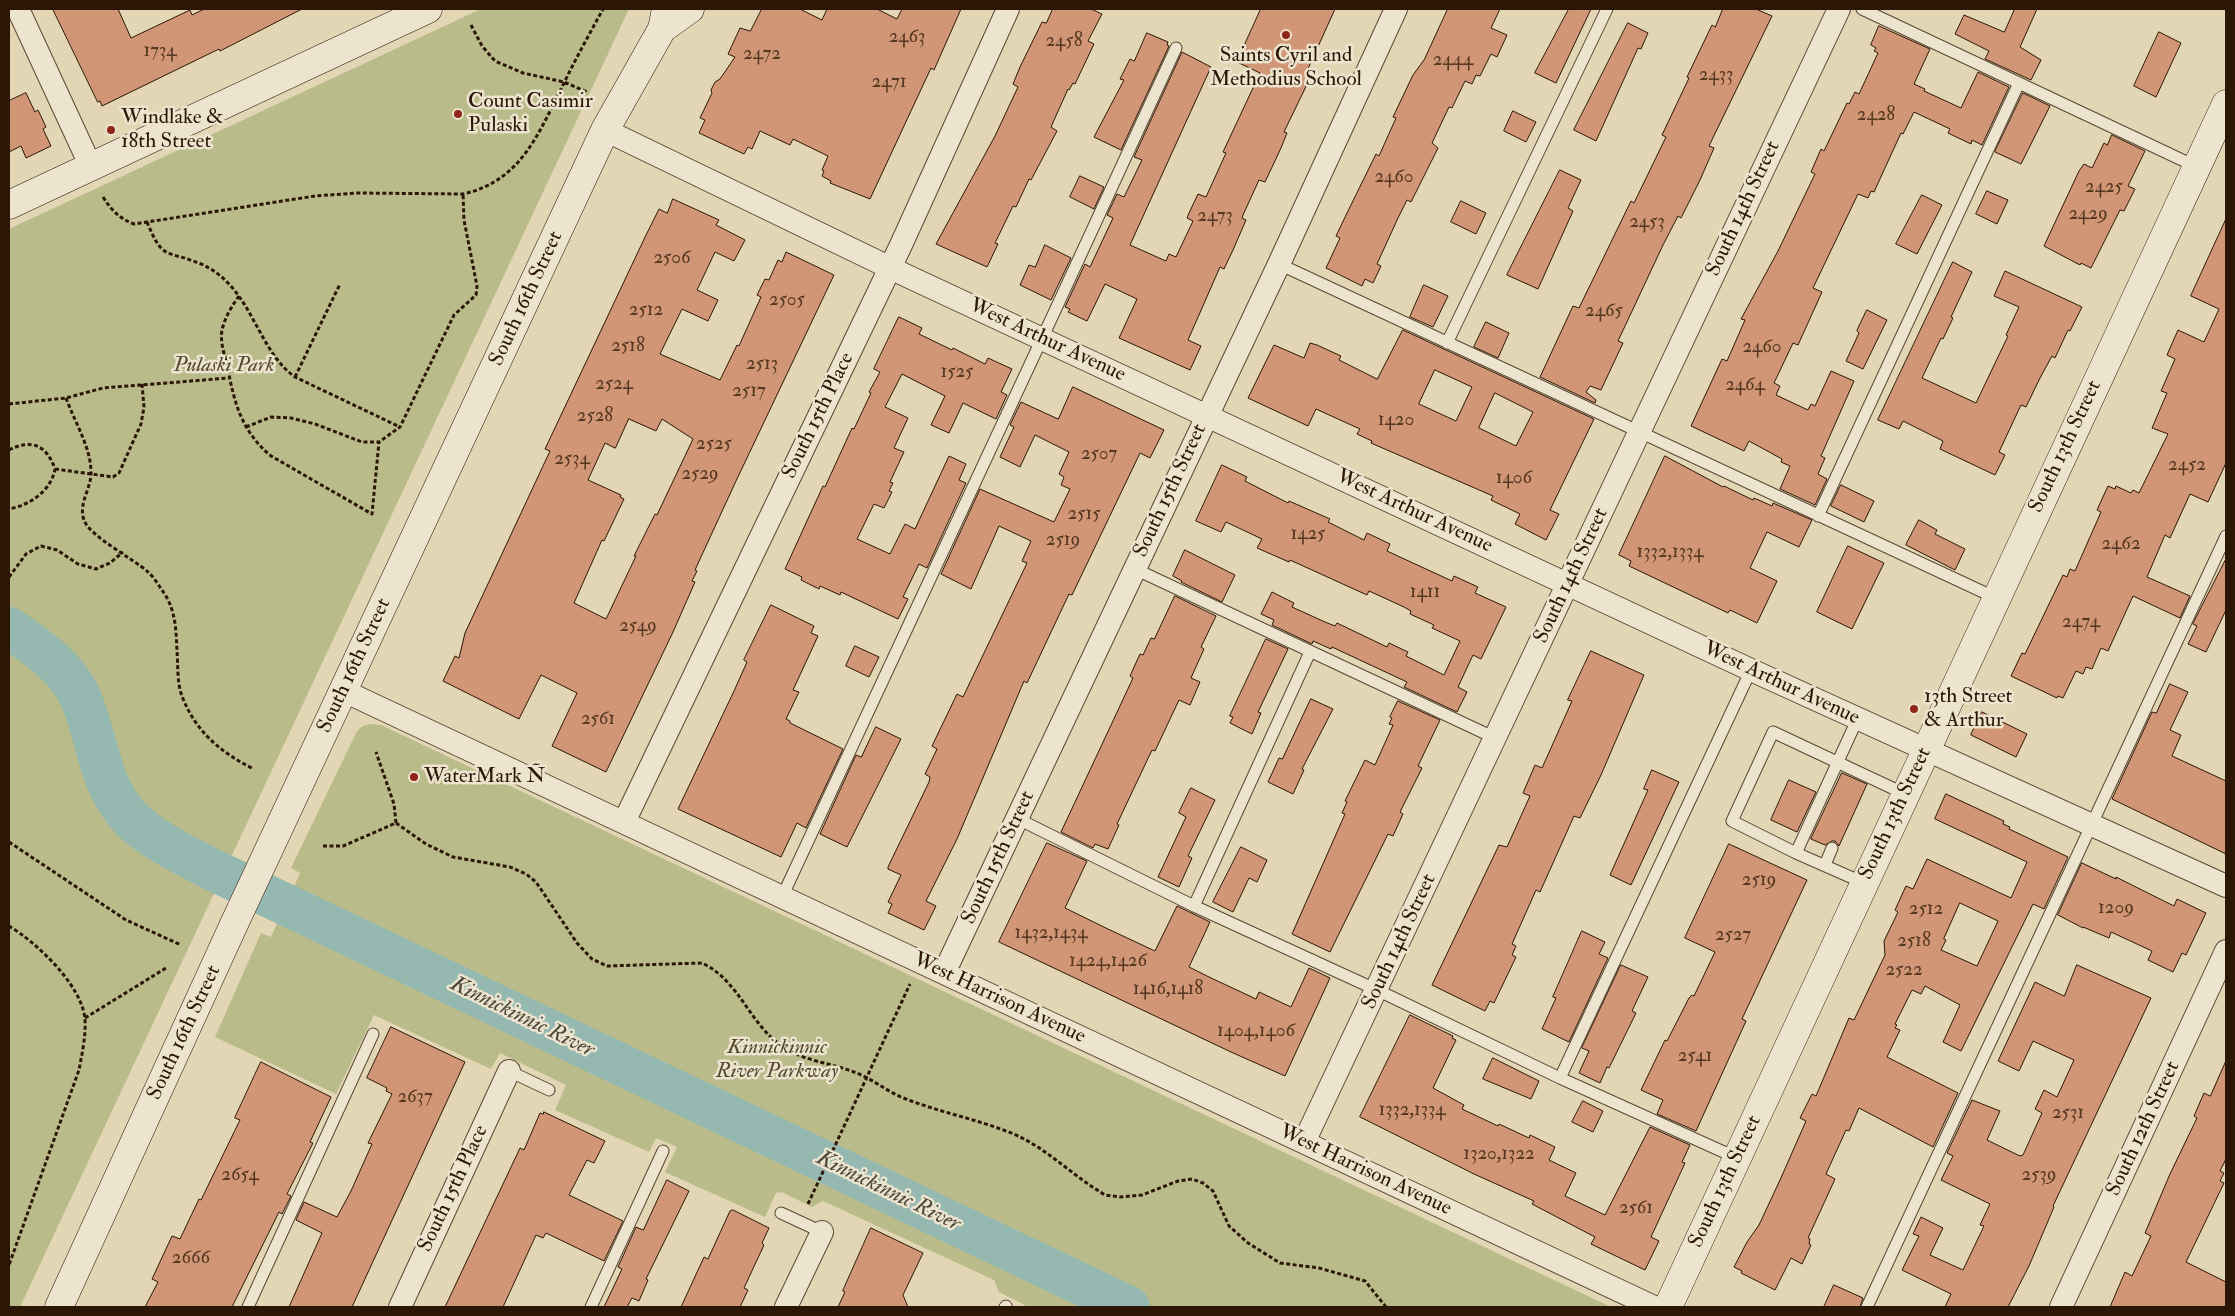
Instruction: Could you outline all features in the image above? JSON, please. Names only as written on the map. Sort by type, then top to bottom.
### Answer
[{"type":"street","points":[[18,9],[91,167]]},
{"type":"street","points":[[9,205],[428,9]]},
{"type":"street","name":"South 16th Street","points":[[59,1307],[235,922],[606,130],[664,19],[690,9]]},
{"type":"street","name":"South 15th Place","points":[[624,822],[890,268],[1008,9]]},
{"type":"street","name":"South 15th Street","points":[[944,972],[1279,264],[1396,9]]},
{"type":"street","name":"South 14th Street","points":[[1304,1142],[1839,9]]},
{"type":"street","name":"South 13th Street","points":[[1668,1307],[2226,104]]},
{"type":"street","name":"West Arthur Avenue","points":[[606,130],[890,268],[1857,720],[2226,886]]},
{"type":"street","name":"West Harrison Avenue","points":[[344,691],[1654,1307]]},
{"type":"street","name":"South 12th Street","points":[[2061,1307],[2226,950]]},
{"type":"street","name":"South 15th Place","points":[[400,1307],[509,1071]]},
{"type":"street","points":[[786,1307],[822,1232]]},
{"type":"lane","points":[[9,13],[18,9]]},
{"type":"lane","points":[[1447,343],[1607,9]]},
{"type":"lane","points":[[1862,9],[2197,167]]},
{"type":"lane","points":[[782,897],[1176,48]]},
{"type":"lane","points":[[1818,516],[2019,83]]},
{"type":"lane","points":[[1279,264],[1638,433],[1996,598]]},
{"type":"lane","points":[[1867,1307],[2226,536]]},
{"type":"lane","points":[[1135,569],[1495,738]]},
{"type":"lane","points":[[1194,906],[1310,652]]},
{"type":"lane","points":[[1560,1078],[1751,670]]},
{"type":"lane","points":[[1796,852],[1857,720]]},
{"type":"lane","points":[[1864,883],[1732,821],[1773,732],[1864,777],[1905,794]]},
{"type":"lane","points":[[1018,819],[1194,906],[1377,990],[1560,1078],[1736,1158]]},
{"type":"lane","points":[[1825,865],[1832,848]]},
{"type":"lane","points":[[248,1307],[373,1034]]},
{"type":"lane","points":[[509,1071],[549,1090]]},
{"type":"lane","points":[[590,1307],[663,1151]]},
{"type":"lane","points":[[782,1213],[822,1232]]},
{"type":"path","points":[[103,197],[113,212],[123,220],[134,224],[315,196],[356,193],[463,194],[479,191],[496,182],[520,160],[531,146],[603,9]]},
{"type":"path","points":[[470,25],[482,46],[496,62],[523,73],[564,82],[587,92]]},
{"type":"path","points":[[246,428],[272,417],[291,418],[315,424],[362,442],[379,442],[400,427],[454,315],[476,295],[477,286],[464,220],[463,194]]},
{"type":"path","points":[[147,222],[162,249],[172,255],[205,265],[218,273],[239,296],[280,363],[295,376],[400,427]]},
{"type":"path","points":[[295,376],[340,284]]},
{"type":"path","points":[[239,296],[225,319],[221,332],[229,378],[237,409],[246,428],[259,446],[272,456],[372,514],[379,442]]},
{"type":"path","points":[[9,404],[66,398],[103,388],[229,378]]},
{"type":"path","points":[[55,469],[112,477],[118,473],[141,424],[144,407],[142,384]]},
{"type":"path","points":[[66,398],[75,424],[89,451],[91,474],[82,510],[84,522],[98,537],[123,552],[150,573],[167,597],[176,624],[181,694],[196,723],[215,746],[254,769]]},
{"type":"path","points":[[9,450],[16,446],[28,445],[38,447],[47,452],[55,469],[51,481],[44,491],[30,502],[9,509]]},
{"type":"path","points":[[9,576],[26,554],[41,546],[57,550],[78,564],[96,569],[110,563],[123,552]]},
{"type":"path","points":[[376,752],[394,804],[396,823],[426,844],[453,857],[510,867],[526,874],[536,882],[577,943],[592,959],[607,966],[702,963],[716,970],[727,980],[764,1032],[783,1047],[801,1057],[828,1063],[866,1078],[901,1097],[1006,1130],[1024,1138],[1105,1195],[1120,1197],[1142,1195],[1178,1181],[1192,1179],[1203,1183],[1213,1191],[1229,1226],[1248,1242],[1280,1263],[1319,1268],[1346,1274],[1364,1281],[1386,1307]]},
{"type":"path","points":[[323,846],[343,846],[396,823]]},
{"type":"path","points":[[9,842],[126,920],[181,945]]},
{"type":"path","points":[[9,926],[25,935],[47,955],[77,996],[86,1018],[84,1047],[79,1070],[9,1265]]},
{"type":"path","points":[[86,1018],[166,968]]},
{"type":"path","points":[[808,1204],[910,984]]},
{"type":"green space","name":"Pulaski Park","points":[[481,9],[629,9],[20,1307],[9,1307],[9,229]]},
{"type":"green space","name":"Kinnickinnic River Parkway","points":[[371,724],[381,725],[1611,1307],[1024,1307],[1025,1305],[999,1292],[994,1280],[823,1201],[812,1207],[782,1192],[776,1193],[765,1217],[665,1172],[677,1147],[656,1138],[649,1152],[555,1110],[566,1085],[500,1053],[491,1069],[374,1015],[336,1094],[215,1037],[261,933],[271,937],[300,873],[291,868],[357,731],[363,726]]},
{"type":"building","points":[[53,9],[118,9],[131,38],[190,10],[192,15],[204,9],[302,9],[220,51],[219,49],[102,106],[100,101],[98,102]]},
{"type":"building","points":[[762,9],[800,9],[822,20],[827,9],[877,9],[897,19],[902,9],[961,9],[934,70],[931,68],[870,199],[830,183],[831,181],[822,176],[824,171],[822,170],[828,156],[793,139],[790,145],[760,131],[752,149],[748,147],[744,154],[699,133],[705,120],[700,118],[712,93],[711,90],[735,57],[728,54],[740,28],[750,31]]},
{"type":"building","points":[[1053,9],[1091,9],[1102,14],[1088,41],[1094,44],[1075,84],[1073,83],[1068,89],[1051,127],[1057,131],[1031,180],[1029,179],[1016,207],[1013,206],[995,243],[998,244],[987,267],[936,244],[995,136],[1018,87],[1013,84],[1020,67],[1042,22],[1046,23]]},
{"type":"building","points":[[1261,9],[1335,9],[1307,71],[1312,74],[1284,132],[1287,133],[1281,148],[1265,182],[1259,180],[1243,215],[1242,218],[1246,220],[1233,250],[1224,269],[1220,267],[1188,340],[1201,346],[1190,370],[1119,338],[1137,299],[1105,284],[1087,321],[1068,312],[1070,309],[1065,307],[1085,264],[1090,267],[1113,218],[1107,215],[1117,194],[1124,197],[1142,160],[1134,157],[1182,52],[1211,67],[1130,245],[1166,261],[1169,254],[1176,257],[1193,221],[1187,218],[1189,213],[1198,194],[1206,197],[1226,153],[1223,152],[1260,73],[1237,62]]},
{"type":"building","points":[[1448,9],[1500,9],[1491,28],[1507,35],[1497,57],[1491,54],[1480,76],[1476,75],[1472,84],[1465,81],[1452,108],[1449,107],[1432,143],[1438,148],[1411,202],[1407,200],[1398,218],[1377,264],[1381,266],[1373,283],[1365,279],[1362,286],[1326,268],[1340,238],[1336,236],[1376,154],[1379,156],[1396,118],[1393,117],[1413,75],[1424,60]]},
{"type":"building","points":[[1569,9],[1591,9],[1556,83],[1535,73]]},
{"type":"building","points":[[1723,9],[1756,9],[1772,16],[1709,146],[1714,148],[1700,180],[1681,218],[1678,216],[1663,245],[1618,341],[1623,343],[1601,390],[1590,386],[1586,392],[1596,400],[1595,403],[1540,377],[1573,306],[1579,308],[1631,201],[1634,203],[1666,137],[1662,135],[1689,78],[1687,77],[1712,25],[1715,27]]},
{"type":"building","points":[[2015,9],[2037,9],[2020,47],[2041,60],[2031,80],[1985,59],[1989,51],[1955,34],[1964,15],[2004,32]]},
{"type":"building","points":[[1628,23],[1648,33],[1641,49],[1638,48],[1596,141],[1574,130]]},
{"type":"building","points":[[1879,26],[1930,49],[1914,84],[1925,89],[1924,91],[1961,108],[1978,72],[2009,87],[1982,145],[1972,140],[1971,144],[1948,133],[1950,129],[1914,112],[1903,134],[1901,133],[1874,192],[1871,191],[1868,198],[1858,194],[1813,288],[1822,292],[1798,345],[1793,343],[1774,383],[1780,386],[1776,395],[1808,410],[1811,404],[1815,406],[1831,371],[1854,381],[1821,456],[1825,458],[1818,474],[1827,479],[1815,505],[1780,489],[1790,466],[1781,462],[1782,459],[1749,441],[1744,451],[1691,426],[1722,359],[1727,361],[1745,320],[1741,319],[1778,251],[1815,174],[1811,172],[1821,149],[1824,151],[1847,103],[1849,104],[1855,92],[1859,94],[1878,53],[1874,51],[1876,48],[1871,45]]},
{"type":"building","points":[[2159,32],[2181,43],[2156,97],[2134,86]]},
{"type":"building","points":[[1147,33],[1168,42],[1167,45],[1169,46],[1121,150],[1094,137],[1124,80],[1120,79],[1130,59],[1134,61]]},
{"type":"building","points":[[26,93],[35,112],[38,110],[46,127],[43,129],[51,146],[26,158],[21,146],[9,152],[9,101]]},
{"type":"building","points":[[2023,93],[2050,106],[2021,164],[1995,152]]},
{"type":"building","points":[[1513,111],[1536,122],[1526,142],[1504,131]]},
{"type":"building","points":[[2112,135],[2145,151],[2128,186],[2135,189],[2124,211],[2120,210],[2091,268],[2081,263],[2080,265],[2044,246],[2079,171],[2084,164],[2092,168],[2104,143],[2107,145]]},
{"type":"building","points":[[1560,170],[1581,180],[1568,208],[1573,211],[1538,289],[1507,275]]},
{"type":"building","points":[[1080,176],[1104,187],[1094,209],[1070,197]]},
{"type":"building","points":[[1987,191],[2008,200],[1997,224],[1976,214]]},
{"type":"building","points":[[1922,195],[1942,205],[1917,254],[1896,244]]},
{"type":"building","points":[[673,199],[719,220],[716,225],[745,240],[734,261],[715,252],[697,290],[718,300],[708,321],[682,309],[660,354],[720,380],[737,345],[739,346],[761,297],[757,295],[765,279],[769,280],[778,260],[782,262],[786,252],[834,275],[695,570],[697,571],[692,581],[695,582],[673,632],[606,772],[552,746],[577,693],[541,675],[519,719],[443,681],[455,656],[459,658],[465,633],[550,451],[545,449],[646,235],[659,209],[667,213]],"holes":[[[629,419],[656,431],[662,419],[693,439],[657,515],[655,514],[634,556],[636,556],[606,619],[574,603],[602,540],[604,541],[624,499],[620,497],[621,495],[588,480],[605,443],[615,448]]]},
{"type":"building","points":[[1461,201],[1486,213],[1476,234],[1451,222]]},
{"type":"building","points":[[2226,219],[2226,463],[2208,502],[2190,494],[2170,538],[2165,535],[2147,577],[2190,596],[2180,618],[2133,596],[2108,651],[2101,648],[2092,669],[2086,667],[2083,674],[2076,671],[2063,698],[2058,696],[2057,698],[2011,676],[2022,653],[2025,654],[2063,575],[2067,577],[2070,569],[2075,571],[2101,512],[2097,510],[2108,486],[2115,489],[2116,486],[2131,493],[2133,490],[2139,493],[2168,434],[2152,428],[2167,393],[2161,391],[2175,359],[2167,355],[2178,330],[2204,342],[2219,309],[2191,296]]},
{"type":"building","points":[[1045,245],[1071,258],[1051,300],[1020,285],[1029,265],[1035,267]]},
{"type":"building","points":[[1953,262],[1972,272],[1951,317],[1953,318],[1922,378],[1976,403],[2008,336],[2006,335],[2019,307],[1994,296],[2005,271],[2082,307],[2070,331],[2068,330],[2055,358],[2052,356],[2026,407],[2021,405],[1999,452],[2005,455],[1995,475],[1940,449],[1943,441],[1903,421],[1899,429],[1878,420]]},
{"type":"building","points":[[1424,285],[1448,296],[1433,327],[1410,317]]},
{"type":"building","points":[[1867,310],[1887,320],[1863,369],[1846,361]]},
{"type":"building","points":[[899,317],[922,328],[919,334],[952,350],[953,348],[985,364],[988,358],[1012,369],[1001,392],[1007,395],[996,419],[963,403],[949,433],[931,425],[945,396],[902,374],[885,407],[908,418],[894,448],[904,452],[890,482],[893,483],[889,491],[892,492],[884,508],[874,504],[857,539],[890,554],[905,524],[915,529],[949,456],[966,464],[959,480],[966,483],[927,568],[919,564],[903,597],[908,599],[898,619],[841,592],[840,595],[820,586],[819,589],[801,580],[802,577],[785,569],[823,486],[825,487],[852,428],[854,429],[871,393],[869,392],[880,372],[874,369]]},
{"type":"building","points":[[1486,322],[1509,333],[1498,358],[1474,347]]},
{"type":"building","points":[[1403,330],[1594,419],[1550,510],[1559,514],[1546,540],[1515,524],[1520,514],[1491,500],[1493,496],[1371,443],[1372,441],[1357,434],[1360,429],[1316,409],[1308,426],[1248,398],[1274,345],[1304,358],[1310,343],[1317,345],[1341,356],[1339,360],[1377,379]],"holes":[[[1435,370],[1472,387],[1456,421],[1419,404]],[[1495,393],[1533,412],[1516,446],[1479,428]]]},
{"type":"building","points":[[1073,387],[1164,430],[1150,458],[1140,453],[1072,595],[1069,594],[1027,683],[1024,681],[957,839],[926,901],[936,906],[924,930],[888,913],[892,904],[888,902],[901,875],[888,869],[888,867],[929,782],[930,777],[925,774],[937,749],[932,746],[957,694],[963,697],[1027,563],[1022,561],[1031,541],[999,526],[971,589],[941,574],[980,489],[1054,522],[1070,489],[1061,485],[1064,477],[1059,474],[1069,452],[1035,435],[1020,467],[1000,457],[1014,427],[1010,425],[1021,402],[1058,419]]},
{"type":"building","points":[[1665,456],[1723,487],[1753,500],[1754,498],[1772,506],[1773,503],[1812,520],[1799,547],[1767,532],[1750,568],[1777,581],[1757,623],[1730,610],[1728,613],[1629,566],[1631,561],[1619,555]]},
{"type":"building","points":[[1222,465],[1247,477],[1245,481],[1288,503],[1289,501],[1330,519],[1328,522],[1364,540],[1367,533],[1390,544],[1387,551],[1452,581],[1454,576],[1478,587],[1475,593],[1506,607],[1481,659],[1473,655],[1458,687],[1467,692],[1457,712],[1404,687],[1407,682],[1332,647],[1331,649],[1313,641],[1312,644],[1272,625],[1274,620],[1261,614],[1272,592],[1294,603],[1292,607],[1325,622],[1335,626],[1337,623],[1387,647],[1389,643],[1408,652],[1406,656],[1444,675],[1460,641],[1432,628],[1434,625],[1410,614],[1411,611],[1404,607],[1369,591],[1367,595],[1290,560],[1289,562],[1257,548],[1262,539],[1226,522],[1221,532],[1196,521]]},
{"type":"building","points":[[1841,485],[1874,501],[1864,522],[1831,506]]},
{"type":"building","points":[[1919,520],[1937,530],[1935,534],[1965,549],[1955,570],[1906,545]]},
{"type":"building","points":[[1848,546],[1884,563],[1852,629],[1817,612]]},
{"type":"building","points":[[1185,550],[1235,575],[1222,602],[1181,582],[1173,576]]},
{"type":"building","points":[[2226,559],[2226,610],[2206,652],[2188,644],[2197,626],[2193,624]]},
{"type":"building","points":[[1175,596],[1216,616],[1201,647],[1204,649],[1191,678],[1200,682],[1190,705],[1179,700],[1155,751],[1152,750],[1117,824],[1119,825],[1108,849],[1095,844],[1093,848],[1061,832],[1133,678],[1130,676],[1140,654],[1143,655],[1151,638],[1154,639]]},
{"type":"building","points":[[771,605],[814,626],[811,633],[818,636],[793,690],[799,692],[786,719],[790,723],[843,749],[806,828],[797,823],[781,857],[678,809],[734,691],[747,662],[744,660]]},
{"type":"building","points":[[1266,639],[1288,649],[1258,712],[1261,713],[1252,734],[1230,723],[1233,717],[1230,716]]},
{"type":"building","points":[[855,646],[879,657],[869,677],[846,666]]},
{"type":"building","points":[[1591,651],[1644,675],[1601,775],[1580,818],[1574,816],[1540,892],[1536,890],[1512,944],[1516,946],[1512,955],[1516,957],[1494,1003],[1490,1001],[1485,1011],[1432,985],[1499,845],[1507,847],[1530,796],[1523,793],[1535,765],[1542,768],[1572,701],[1568,700]]},
{"type":"building","points":[[2170,684],[2188,692],[2170,730],[2181,735],[2172,756],[2226,781],[2226,854],[2112,799],[2152,712],[2156,713]]},
{"type":"building","points":[[1311,699],[1333,709],[1302,769],[1304,770],[1293,794],[1268,782],[1279,758],[1282,759]]},
{"type":"building","points":[[1398,701],[1440,720],[1418,766],[1422,768],[1400,812],[1403,814],[1393,836],[1388,834],[1330,952],[1292,934],[1345,814],[1342,813],[1347,802],[1345,801],[1365,760],[1375,765],[1393,725],[1389,724],[1392,718],[1390,717]]},
{"type":"building","points":[[1982,712],[2027,734],[2016,757],[1971,735]]},
{"type":"building","points":[[876,727],[901,739],[847,847],[820,834],[856,755],[861,757]]},
{"type":"building","points":[[1652,770],[1679,782],[1631,885],[1610,875],[1648,790],[1644,789]]},
{"type":"building","points":[[1842,773],[1867,784],[1839,846],[1835,841],[1825,845],[1811,839]]},
{"type":"building","points":[[1789,780],[1816,792],[1797,832],[1771,820]]},
{"type":"building","points":[[1191,788],[1215,800],[1188,856],[1192,858],[1179,887],[1158,877],[1186,817],[1179,813]]},
{"type":"building","points":[[1946,794],[2004,821],[2003,824],[2010,827],[2009,829],[2068,857],[2044,909],[2033,904],[1961,1051],[1943,1042],[1960,1005],[1925,986],[1921,994],[1912,990],[1895,1024],[1897,1025],[1895,1028],[1900,1030],[1887,1057],[1958,1093],[1933,1147],[1859,1108],[1849,1131],[1846,1130],[1826,1174],[1835,1179],[1808,1238],[1811,1245],[1802,1264],[1791,1258],[1775,1290],[1741,1273],[1742,1271],[1734,1267],[1747,1242],[1759,1225],[1780,1180],[1806,1121],[1800,1118],[1812,1094],[1816,1096],[1849,1018],[1854,1020],[1885,955],[1884,941],[1898,912],[1895,910],[1906,886],[1913,889],[1927,859],[2011,898],[2027,862],[1935,819]],"holes":[[[1960,903],[1998,921],[1977,966],[1941,950]]]},
{"type":"building","points":[[1047,843],[1087,861],[1065,908],[1108,929],[1155,951],[1177,906],[1210,922],[1189,967],[1209,977],[1256,999],[1259,992],[1291,1007],[1309,968],[1330,978],[1285,1076],[999,942]]},
{"type":"building","points":[[1729,844],[1807,880],[1742,1019],[1746,1021],[1696,1131],[1657,1114],[1663,1100],[1641,1090],[1665,1040],[1667,1041],[1689,998],[1692,995],[1694,996],[1715,952],[1685,938]]},
{"type":"building","points":[[1241,847],[1267,860],[1257,882],[1249,878],[1233,912],[1213,902]]},
{"type":"building","points":[[2082,863],[2116,879],[2116,877],[2174,906],[2177,899],[2206,913],[2186,955],[2182,953],[2173,972],[2148,960],[2152,951],[2111,932],[2109,938],[2083,928],[2058,915]]},
{"type":"building","points":[[1582,931],[1605,942],[1599,954],[1608,958],[1569,1042],[1542,1029],[1556,998],[1553,997]]},
{"type":"building","points":[[1621,965],[1648,977],[1632,1011],[1636,1013],[1600,1083],[1579,1073],[1589,1051],[1582,1048]]},
{"type":"building","points":[[2077,965],[2151,998],[2053,1206],[2029,1266],[2008,1307],[1945,1307],[1951,1294],[1902,1270],[1919,1236],[1913,1234],[1921,1217],[1943,1228],[1930,1255],[1963,1270],[1984,1226],[1980,1225],[1990,1204],[1941,1180],[1953,1156],[1947,1153],[1972,1100],[2000,1111],[1987,1140],[2020,1156],[2023,1155],[2042,1113],[2035,1109],[2044,1090],[2057,1097],[2074,1060],[2033,1041],[2019,1071],[1998,1061],[2035,982],[2064,996]]},
{"type":"building","points":[[1410,1015],[1453,1036],[1452,1038],[1456,1040],[1433,1088],[1464,1105],[1462,1109],[1498,1126],[1499,1124],[1529,1138],[1530,1135],[1555,1147],[1549,1160],[1576,1173],[1565,1196],[1605,1215],[1650,1127],[1690,1145],[1682,1162],[1685,1163],[1651,1237],[1659,1241],[1645,1270],[1591,1244],[1595,1237],[1532,1204],[1534,1201],[1474,1174],[1360,1117]]},
{"type":"building","points":[[391,1027],[465,1062],[352,1307],[289,1307],[322,1233],[296,1220],[304,1202],[337,1217],[351,1191],[372,1144],[368,1143],[392,1094],[386,1091],[387,1088],[367,1078]]},
{"type":"building","points":[[1493,1058],[1539,1081],[1531,1099],[1483,1079]]},
{"type":"building","points":[[2226,1061],[2226,1159],[2220,1171],[2224,1173],[2220,1181],[2224,1183],[2186,1262],[2226,1282],[2226,1307],[2110,1307],[2125,1272],[2132,1276],[2151,1236],[2145,1233],[2170,1174],[2197,1118],[2194,1116],[2204,1093],[2210,1096]]},
{"type":"building","points":[[261,1062],[331,1097],[310,1142],[313,1143],[287,1194],[291,1196],[282,1214],[279,1212],[232,1307],[145,1307],[158,1282],[152,1279],[172,1236],[180,1239],[199,1199],[201,1200],[240,1120],[235,1118]]},
{"type":"building","points":[[1583,1101],[1603,1111],[1593,1132],[1572,1122]]},
{"type":"building","points":[[544,1112],[605,1141],[594,1163],[587,1160],[569,1195],[623,1221],[604,1261],[546,1233],[543,1238],[536,1235],[503,1307],[445,1307],[520,1148],[524,1150],[540,1113],[543,1114]]},
{"type":"building","points":[[667,1180],[689,1191],[646,1279],[648,1280],[639,1301],[632,1298],[627,1307],[604,1307],[622,1269],[618,1267],[636,1227],[643,1230]]},
{"type":"building","points":[[733,1210],[769,1228],[762,1243],[764,1245],[744,1288],[748,1290],[740,1307],[681,1307],[704,1257],[708,1259],[730,1211]]},
{"type":"building","points":[[871,1228],[923,1253],[903,1295],[908,1307],[838,1307],[845,1292],[843,1291]]},
{"type":"building","points":[[1834,1285],[1863,1298],[1860,1307],[1824,1307]]},
{"type":"waterway","name":"Kinnickinnic River","points":[[9,628],[40,650],[60,668],[76,688],[87,714],[100,762],[112,793],[132,820],[159,841],[209,868],[1129,1307]]},
{"type":"place","name":"Saints Cyril and Methodius School","points":[[1286,35]]},
{"type":"place","name":"Count Casimir Pulaski","points":[[458,114]]},
{"type":"place","name":"Windlake & 18th Street","points":[[111,130]]},
{"type":"place","name":"13th Street & Arthur","points":[[1914,709]]},
{"type":"place","name":"WaterMark Ñ","points":[[414,777]]}]
